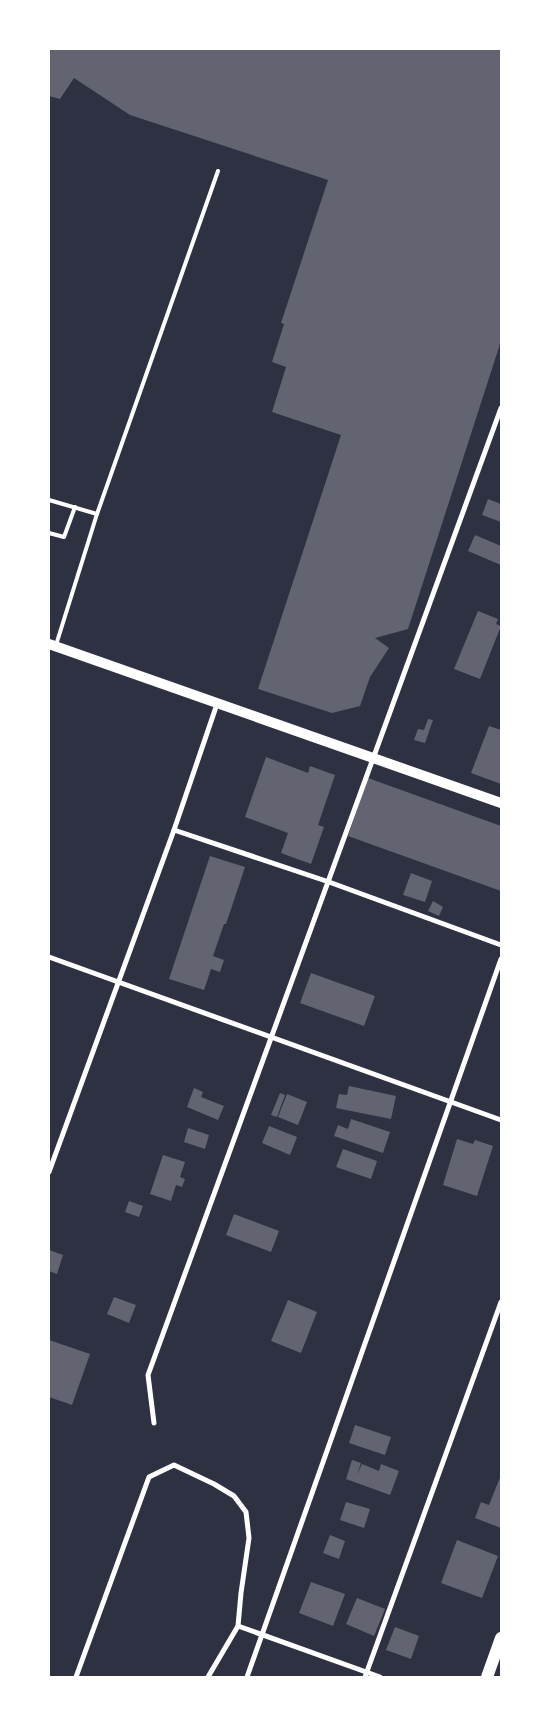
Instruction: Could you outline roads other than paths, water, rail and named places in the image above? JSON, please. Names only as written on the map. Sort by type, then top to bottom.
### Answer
[{"type":"main road","points":[[52,645],[501,803]]},
{"type":"main road","points":[[487,1677],[501,1638]]},
{"type":"street","points":[[154,1423],[148,1375],[501,408]]},
{"type":"street","points":[[49,1172],[174,830],[217,704]]},
{"type":"street","points":[[174,830],[329,882],[501,945]]},
{"type":"street","points":[[49,957],[501,1120]]},
{"type":"street","points":[[247,1677],[501,959]]},
{"type":"street","points":[[366,1675],[501,1302]]},
{"type":"street","points":[[76,1677],[149,1477],[174,1465],[234,1496],[246,1512],[249,1538],[238,1626],[208,1677]]},
{"type":"street","points":[[238,1626],[366,1675],[380,1677]]},
{"type":"lane","points":[[52,645],[218,172]]},
{"type":"lane","points":[[49,500],[97,514]]},
{"type":"lane","points":[[49,533],[64,537],[75,507]]}]
